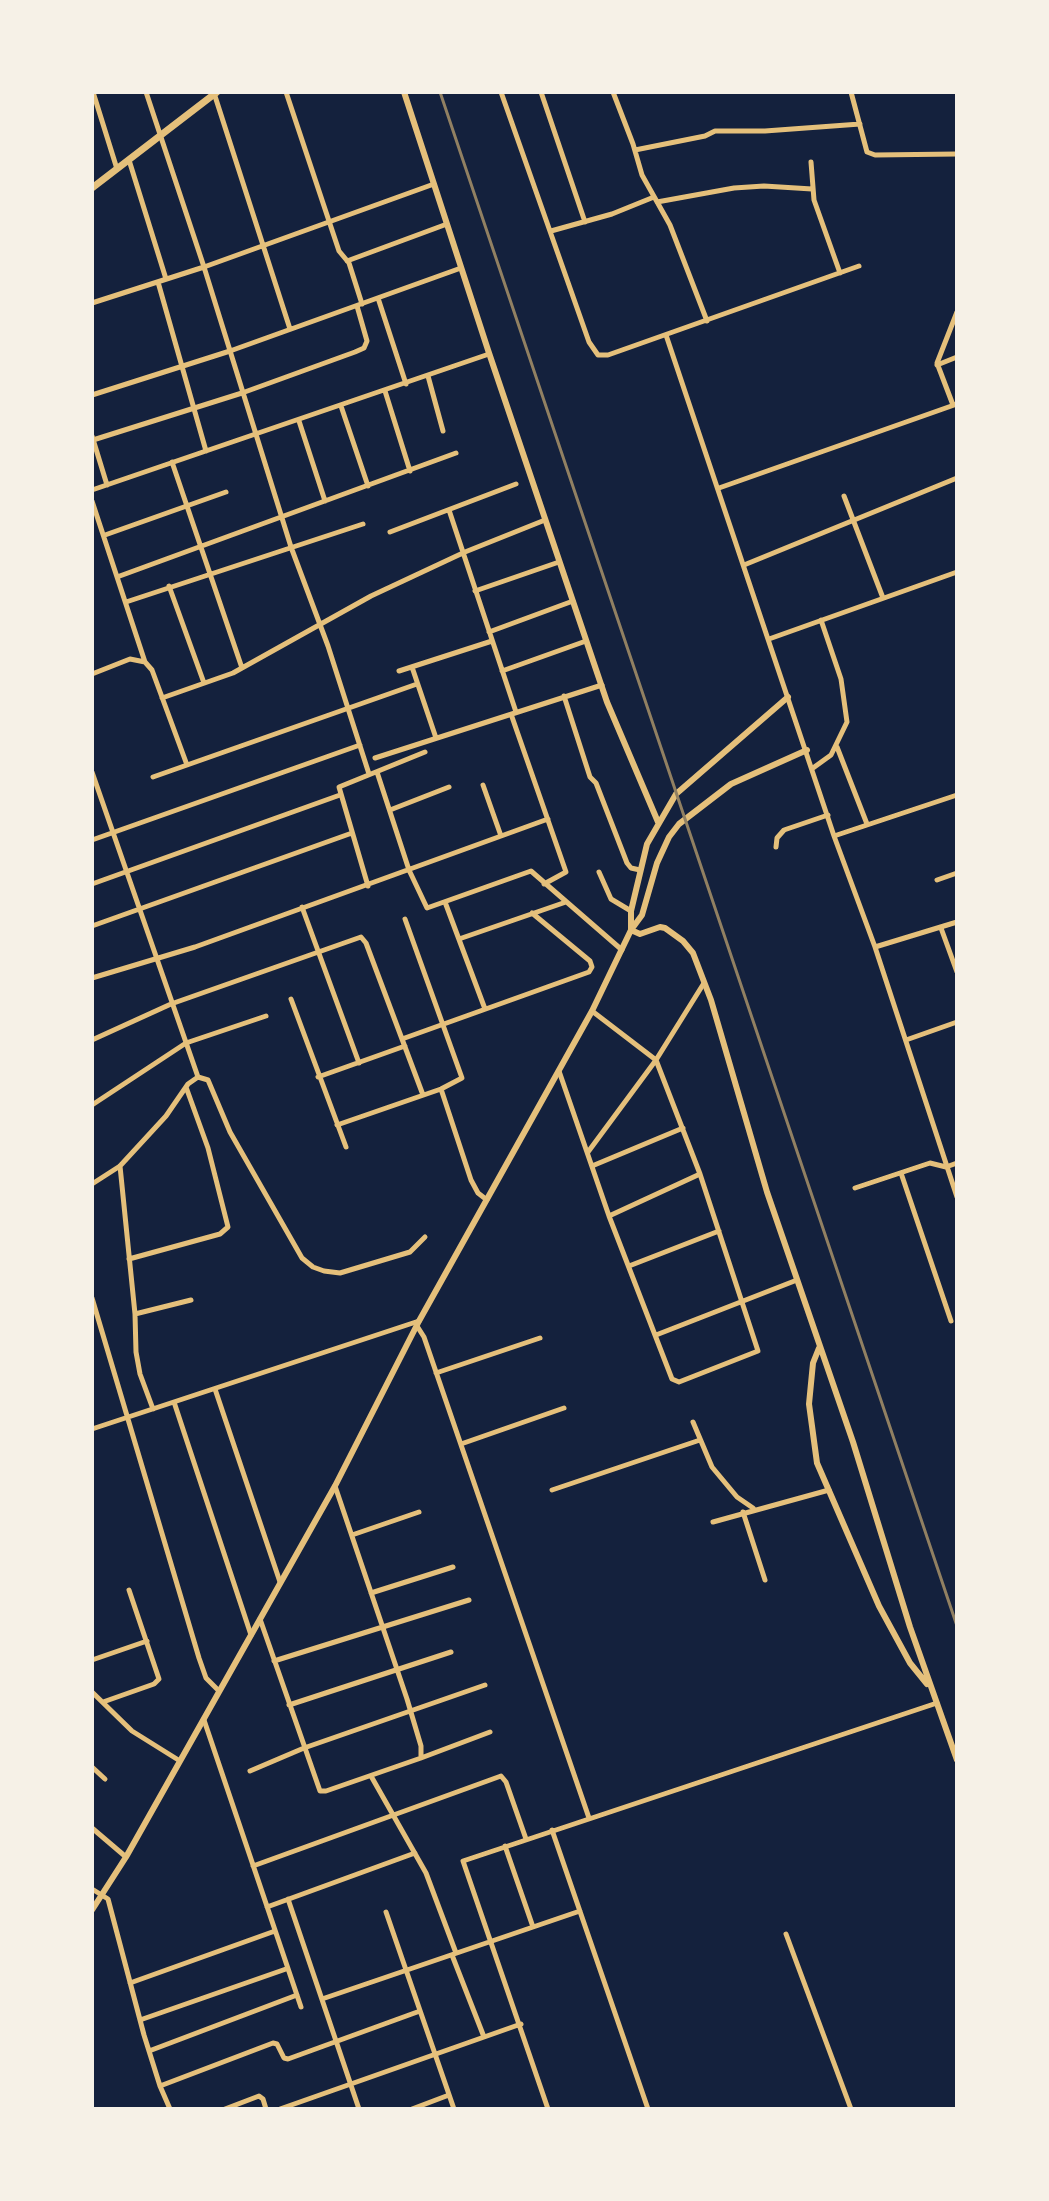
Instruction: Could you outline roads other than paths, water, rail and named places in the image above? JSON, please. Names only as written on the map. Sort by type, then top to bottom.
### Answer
[{"type":"main road","points":[[92,188],[215,93]]},
{"type":"street","points":[[93,92],[117,169]]},
{"type":"street","points":[[146,92],[291,547],[369,774]]},
{"type":"street","points":[[107,485],[93,438],[242,393],[364,348],[367,341],[360,305],[347,261],[341,255],[286,92]]},
{"type":"street","points":[[404,92],[586,641],[658,822]]},
{"type":"street","points":[[501,92],[595,352],[608,355],[859,266]]},
{"type":"street","points":[[541,92],[585,222]]},
{"type":"street","points":[[613,92],[642,175],[670,225],[707,321]]},
{"type":"street","points":[[851,92],[864,146],[871,154],[957,154]]},
{"type":"street","points":[[215,93],[261,246],[290,329]]},
{"type":"street","points":[[635,150],[705,136],[715,131],[765,131],[860,124]]},
{"type":"street","points":[[129,160],[166,279]]},
{"type":"street","points":[[811,162],[816,208],[840,273]]},
{"type":"street","points":[[92,303],[204,267],[434,184]]},
{"type":"street","points":[[551,231],[655,200],[734,188],[812,189]]},
{"type":"street","points":[[347,261],[447,224]]},
{"type":"street","points":[[92,395],[230,351],[461,268]]},
{"type":"street","points":[[158,282],[206,451]]},
{"type":"street","points":[[378,298],[406,384]]},
{"type":"street","points":[[719,488],[955,404],[937,365],[957,312]]},
{"type":"street","points":[[666,335],[957,1197]]},
{"type":"street","points":[[92,490],[489,354]]},
{"type":"street","points":[[937,365],[957,357]]},
{"type":"street","points":[[428,376],[443,431]]},
{"type":"street","points":[[385,391],[410,471]]},
{"type":"street","points":[[341,406],[368,486]]},
{"type":"street","points":[[299,421],[325,501]]},
{"type":"street","points":[[117,577],[456,453]]},
{"type":"street","points":[[172,462],[242,668]]},
{"type":"street","points":[[744,565],[957,478]]},
{"type":"street","points":[[390,532],[516,484]]},
{"type":"street","points":[[105,535],[226,492]]},
{"type":"street","points":[[844,496],[883,598]]},
{"type":"street","points":[[92,501],[145,662],[152,670],[187,765]]},
{"type":"street","points":[[449,510],[566,873],[544,884]]},
{"type":"street","points":[[162,698],[242,668],[371,596],[462,553],[545,520]]},
{"type":"street","points":[[126,602],[363,524]]},
{"type":"street","points":[[475,591],[559,562]]},
{"type":"street","points":[[769,639],[957,572]]},
{"type":"street","points":[[169,586],[204,683]]},
{"type":"street","points":[[489,632],[573,601]]},
{"type":"street","points":[[813,768],[827,760],[847,722],[841,679],[821,620]]},
{"type":"street","points":[[399,671],[492,641]]},
{"type":"street","points":[[502,671],[586,641]]},
{"type":"street","points":[[92,674],[130,659],[145,662]]},
{"type":"street","points":[[412,667],[436,738]]},
{"type":"street","points":[[153,777],[417,684]]},
{"type":"street","points":[[375,758],[602,685]]},
{"type":"street","points":[[564,696],[590,777],[596,783],[627,863],[631,868],[640,870]]},
{"type":"street","points":[[631,930],[631,911],[647,844],[676,794],[788,697]]},
{"type":"street","points":[[92,840],[360,745]]},
{"type":"street","points":[[837,746],[867,824]]},
{"type":"street","points":[[92,1910],[126,1857],[335,1486],[418,1323],[592,1011],[631,930],[642,915],[657,863],[669,837],[679,824],[731,784],[807,750]]},
{"type":"street","points":[[368,886],[338,789],[341,785],[425,752]]},
{"type":"street","points":[[92,772],[198,1077]]},
{"type":"street","points":[[377,772],[409,870],[427,908],[529,871],[622,950]]},
{"type":"street","points":[[483,785],[501,836]]},
{"type":"street","points":[[390,810],[449,787]]},
{"type":"street","points":[[92,884],[340,795]]},
{"type":"street","points":[[834,836],[957,795]]},
{"type":"street","points":[[776,847],[777,838],[784,830],[828,815]]},
{"type":"street","points":[[92,978],[195,947],[548,819]]},
{"type":"street","points":[[92,926],[352,833]]},
{"type":"street","points":[[599,872],[611,899],[631,911]]},
{"type":"street","points":[[937,880],[957,873]]},
{"type":"street","points":[[445,902],[485,1009]]},
{"type":"street","points":[[459,939],[566,902]]},
{"type":"street","points":[[302,907],[359,1063]]},
{"type":"street","points":[[402,1039],[585,975],[591,969],[590,961],[532,913]]},
{"type":"street","points":[[337,1125],[441,1089],[462,1077],[405,919]]},
{"type":"street","points":[[875,947],[957,922]]},
{"type":"street","points":[[631,930],[640,934],[660,927],[674,934],[693,953],[767,1192],[957,1760]]},
{"type":"street","points":[[941,928],[957,972]]},
{"type":"street","points":[[92,1040],[171,1004],[358,937],[363,938],[423,1095]]},
{"type":"street","points":[[587,1153],[656,1060],[704,982]]},
{"type":"street","points":[[291,999],[346,1147]]},
{"type":"street","points":[[559,1070],[609,1216],[675,1382],[758,1351],[700,1174],[656,1060],[592,1011]]},
{"type":"street","points":[[92,1105],[186,1043],[266,1016]]},
{"type":"street","points":[[906,1040],[957,1022]]},
{"type":"street","points":[[318,1077],[405,1046]]},
{"type":"street","points":[[92,1184],[120,1166],[166,1116],[186,1087],[198,1077]]},
{"type":"street","points":[[198,1077],[208,1080],[230,1132],[302,1258],[313,1267],[340,1273],[410,1252],[425,1237]]},
{"type":"street","points":[[129,1259],[220,1234],[229,1226],[208,1148],[186,1087]]},
{"type":"street","points":[[441,1089],[474,1188],[487,1200]]},
{"type":"street","points":[[592,1166],[683,1128]]},
{"type":"street","points":[[855,1188],[930,1163],[946,1167],[957,1163]]},
{"type":"street","points":[[120,1166],[138,1365],[153,1409]]},
{"type":"street","points":[[901,1173],[951,1321]]},
{"type":"street","points":[[609,1216],[700,1174]]},
{"type":"street","points":[[629,1266],[719,1231]]},
{"type":"street","points":[[656,1335],[797,1280]]},
{"type":"street","points":[[92,1298],[130,1417],[199,1658],[206,1678],[219,1691]]},
{"type":"street","points":[[135,1314],[191,1300]]},
{"type":"street","points":[[418,1323],[589,1818]]},
{"type":"street","points":[[92,1429],[418,1323]]},
{"type":"street","points":[[436,1373],[540,1338]]},
{"type":"street","points":[[820,1346],[813,1363],[809,1404],[817,1463],[879,1606],[910,1663],[932,1690]]},
{"type":"street","points":[[215,1389],[280,1583]]},
{"type":"street","points":[[174,1402],[251,1635]]},
{"type":"street","points":[[461,1444],[564,1408]]},
{"type":"street","points":[[693,1422],[712,1467],[737,1497],[754,1509]]},
{"type":"street","points":[[552,1490],[700,1440]]},
{"type":"street","points":[[335,1486],[410,1711],[421,1746],[421,1758]]},
{"type":"street","points":[[713,1522],[829,1490]]},
{"type":"street","points":[[352,1535],[419,1512]]},
{"type":"street","points":[[743,1512],[765,1580]]},
{"type":"street","points":[[371,1593],[453,1567]]},
{"type":"street","points":[[103,1702],[158,1681],[129,1590]]},
{"type":"street","points":[[274,1661],[469,1600]]},
{"type":"street","points":[[260,1618],[318,1788],[323,1792],[490,1732]]},
{"type":"street","points":[[92,1660],[147,1641]]},
{"type":"street","points":[[289,1705],[451,1652]]},
{"type":"street","points":[[250,1771],[304,1748],[485,1685]]},
{"type":"street","points":[[92,1692],[144,1741],[180,1761]]},
{"type":"street","points":[[548,2109],[521,2024],[462,1863],[552,1830],[937,1703]]},
{"type":"street","points":[[203,1719],[301,2007]]},
{"type":"street","points":[[92,1767],[105,1779]]},
{"type":"street","points":[[371,1776],[426,1873],[484,2037]]},
{"type":"street","points":[[253,1866],[502,1776],[526,1839]]},
{"type":"street","points":[[92,1828],[126,1857]]},
{"type":"street","points":[[552,1830],[648,2109]]},
{"type":"street","points":[[505,1846],[533,1927]]},
{"type":"street","points":[[267,1907],[415,1853]]},
{"type":"street","points":[[92,1889],[108,1899],[149,2051],[170,2109]]},
{"type":"street","points":[[288,1899],[359,2109]]},
{"type":"street","points":[[322,1999],[580,1911]]},
{"type":"street","points":[[386,1912],[454,2109]]},
{"type":"street","points":[[130,1983],[275,1931]]},
{"type":"street","points":[[786,1934],[851,2109]]},
{"type":"street","points":[[140,2020],[287,1969]]},
{"type":"street","points":[[149,2051],[297,1995]]},
{"type":"street","points":[[160,2086],[273,2043],[288,2059],[420,2011]]},
{"type":"street","points":[[280,2109],[521,2024]]},
{"type":"street","points":[[412,2109],[449,2095]]},
{"type":"street","points":[[225,2109],[259,2096],[266,2109]]},
{"type":"railway","points":[[440,92],[957,1626]]}]
